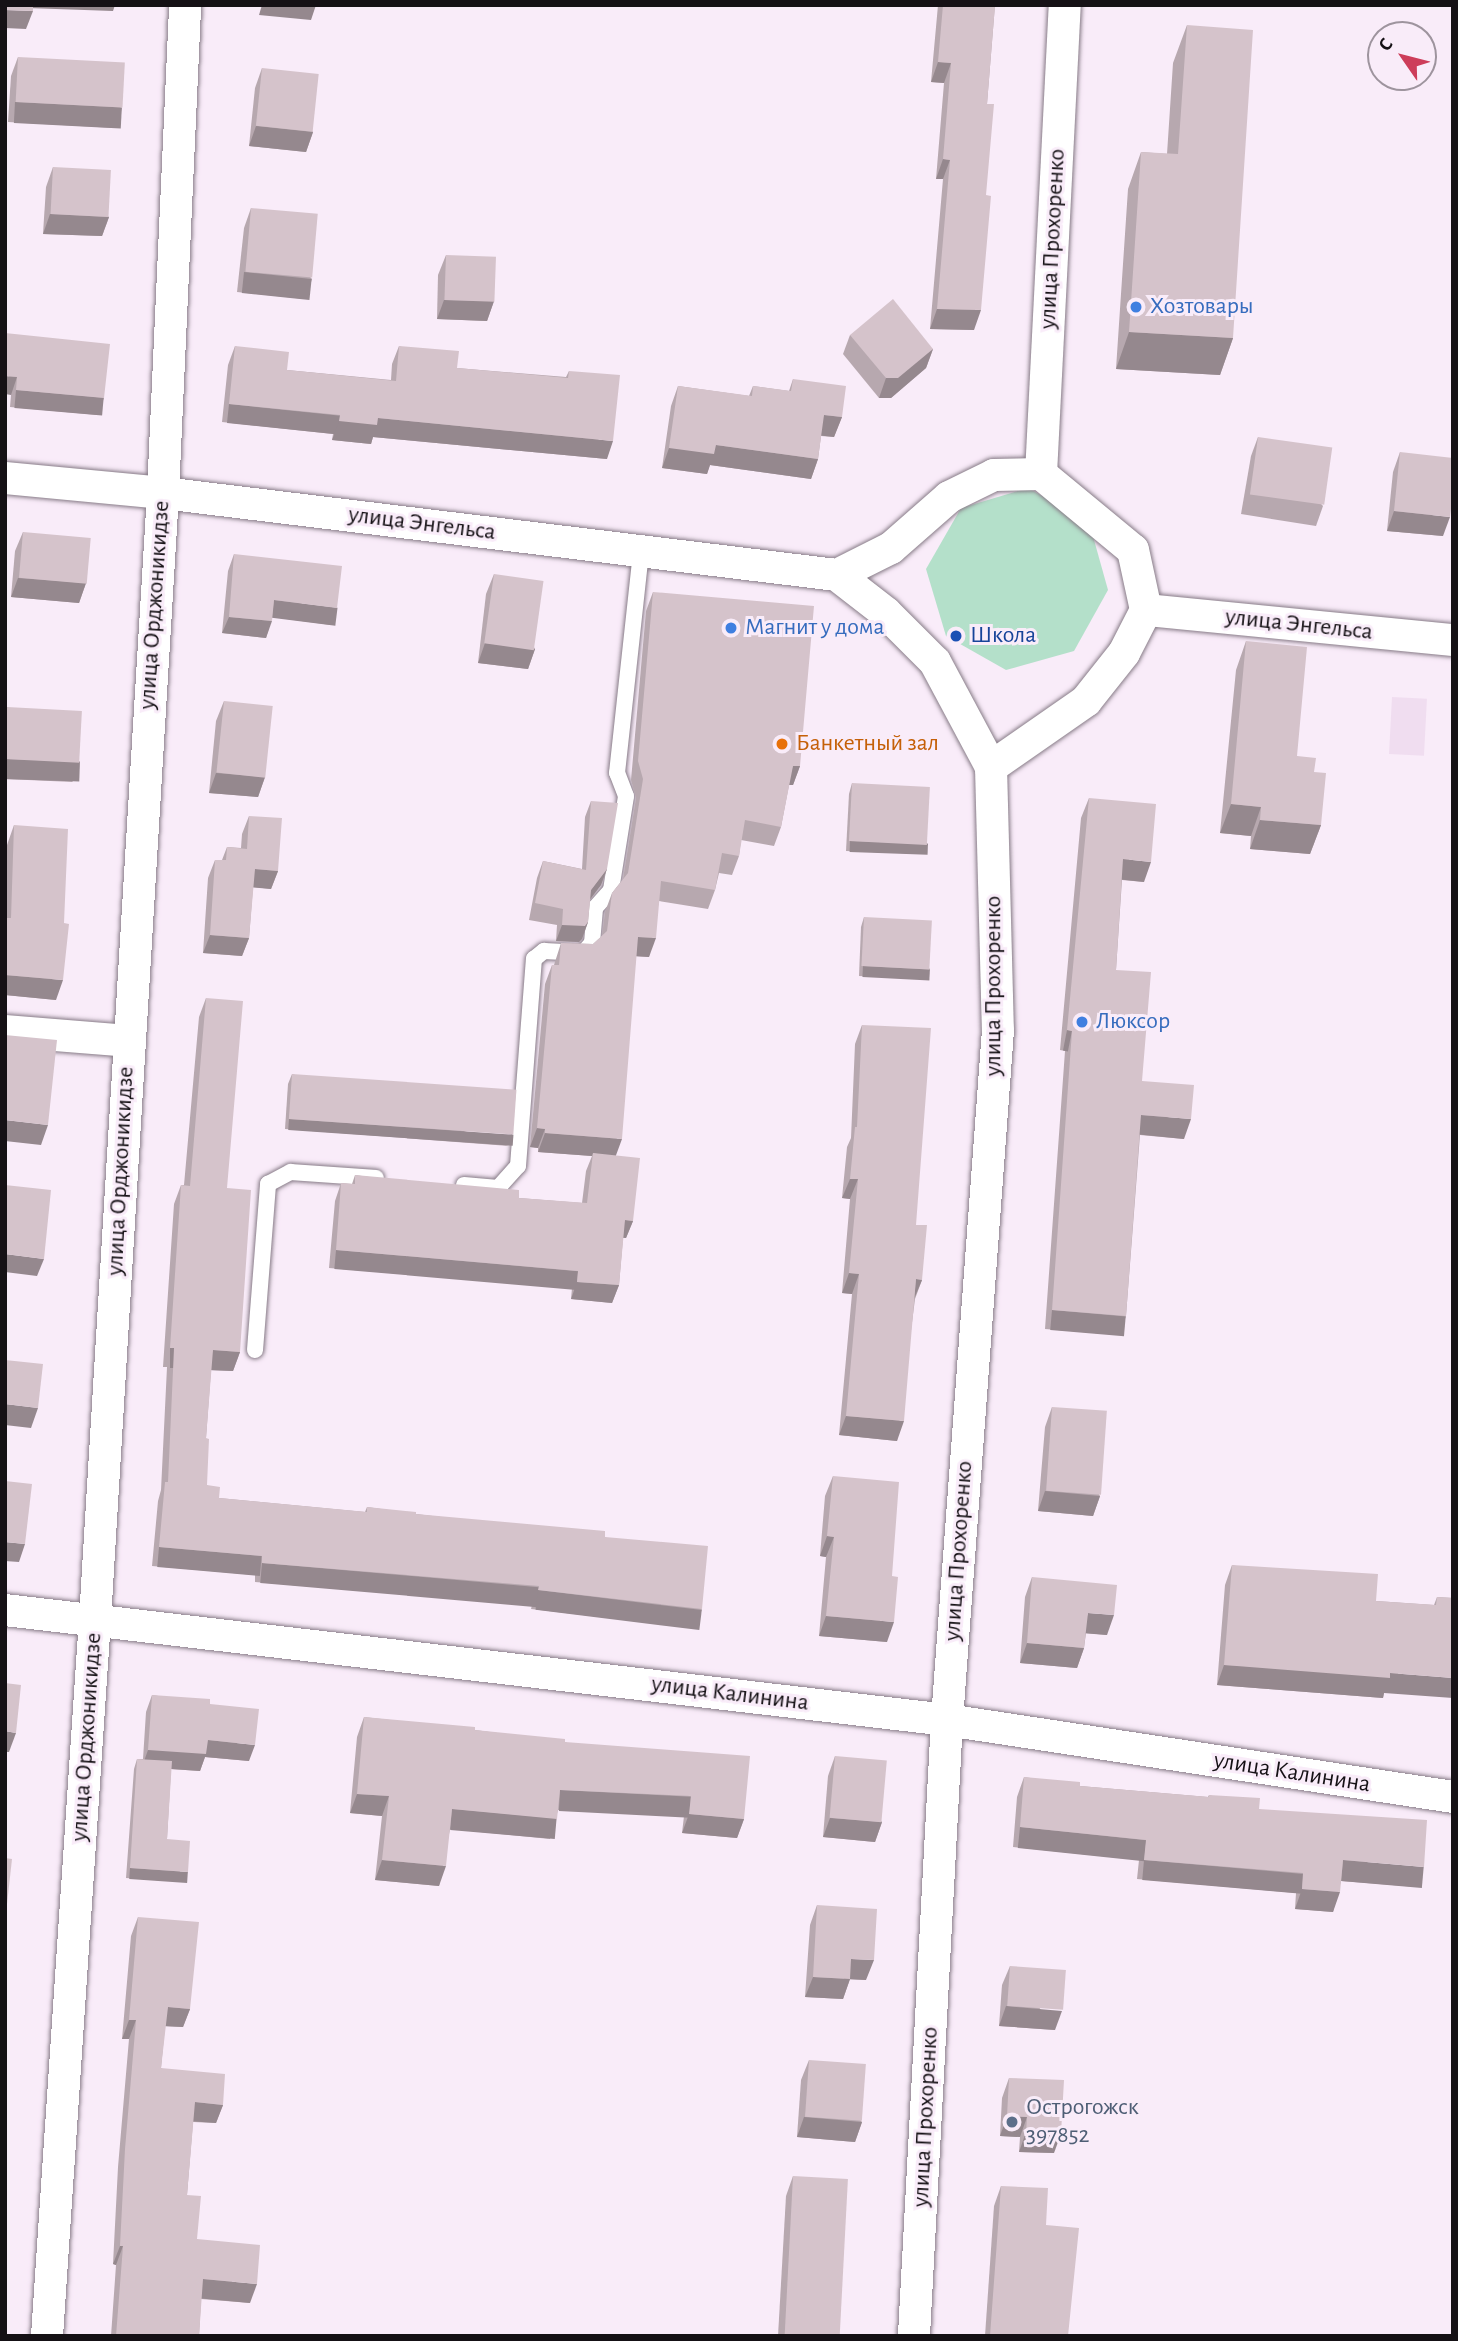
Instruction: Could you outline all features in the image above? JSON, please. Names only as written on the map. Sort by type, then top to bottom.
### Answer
[{"type":"street","name":"улица Орджоникидзе","points":[[47,2336],[95,1619],[163,493],[185,5]]},
{"type":"street","name":"улица Прохоренко","points":[[1041,474],[1066,5]]},
{"type":"street","points":[[837,575],[891,548],[949,497],[994,475],[1041,474],[1133,550],[1146,610],[1124,653],[1086,701],[991,767]]},
{"type":"street","name":"улица Энгельса","points":[[5,478],[163,493],[837,575]]},
{"type":"street","name":"улица Прохоренко","points":[[837,575],[886,613],[935,662],[991,767],[998,1030],[947,1720],[914,2336]]},
{"type":"street","name":"улица Энгельса","points":[[1146,610],[1453,640]]},
{"type":"street","points":[[5,1031],[128,1041]]},
{"type":"street","name":"улица Калинина","points":[[5,1610],[947,1720],[1453,1797]]},
{"type":"lane","points":[[443,1184],[499,1188],[518,1166],[534,959],[544,951],[583,953],[592,943],[595,908],[611,890],[626,796],[617,774],[641,551]]},
{"type":"lane","points":[[255,1350],[268,1184],[291,1172],[388,1179]]},
{"type":"shaded area","points":[[1392,697],[1427,699],[1424,756],[1389,754]]},
{"type":"green space","points":[[1028,488],[1089,522],[1108,590],[1074,651],[1006,670],[946,636],[926,569],[961,508]]},
{"type":"building","points":[[5,5],[33,5],[33,11],[5,10]]},
{"type":"building","points":[[943,5],[995,5],[987,104],[994,104],[986,195],[991,196],[981,310],[937,309],[950,160],[943,159],[951,63],[938,62]]},
{"type":"building","points":[[1187,25],[1253,30],[1233,338],[1129,332],[1141,152],[1178,154]]},
{"type":"building","points":[[18,57],[125,63],[122,108],[16,102]]},
{"type":"building","points":[[262,68],[319,74],[313,132],[256,126]]},
{"type":"building","points":[[53,167],[111,170],[108,217],[51,214]]},
{"type":"building","points":[[251,208],[318,214],[312,278],[245,272]]},
{"type":"building","points":[[446,255],[496,257],[494,302],[444,300]]},
{"type":"building","points":[[893,299],[933,349],[898,378],[886,378],[850,335]]},
{"type":"building","points":[[5,333],[110,344],[104,398],[16,390],[17,377],[5,376]]},
{"type":"building","points":[[235,346],[289,352],[287,370],[396,381],[399,346],[459,351],[457,368],[568,378],[569,371],[620,375],[613,441],[378,418],[377,425],[339,421],[340,415],[229,404]]},
{"type":"building","points":[[793,379],[846,386],[842,417],[824,415],[818,459],[716,445],[714,454],[669,448],[678,386],[752,396],[753,386],[791,391]]},
{"type":"building","points":[[1258,437],[1332,447],[1324,505],[1250,494]]},
{"type":"building","points":[[1400,452],[1453,458],[1450,517],[1394,511]]},
{"type":"building","points":[[23,532],[91,538],[87,584],[19,578]]},
{"type":"building","points":[[234,554],[342,566],[337,608],[274,600],[272,621],[229,617]]},
{"type":"building","points":[[494,574],[544,581],[534,650],[484,643]]},
{"type":"building","points":[[653,592],[814,606],[800,766],[793,766],[781,827],[745,820],[739,856],[722,853],[715,890],[661,881],[656,938],[638,937],[622,1139],[545,1133],[545,1129],[537,1128],[552,965],[559,965],[561,943],[593,944],[607,931],[612,893],[628,873],[643,779],[638,761]]},
{"type":"building","points":[[1246,641],[1307,647],[1297,756],[1316,758],[1314,772],[1326,773],[1321,825],[1260,820],[1261,807],[1231,804]]},
{"type":"building","points":[[224,701],[273,706],[265,778],[216,773]]},
{"type":"building","points":[[7,707],[82,711],[79,763],[5,759]]},
{"type":"building","points":[[852,783],[930,787],[927,845],[849,841]]},
{"type":"building","points":[[1089,798],[1156,804],[1151,862],[1123,859],[1116,970],[1151,972],[1142,1081],[1194,1085],[1191,1119],[1141,1115],[1126,1316],[1052,1310],[1072,1031],[1067,1030]]},
{"type":"building","points":[[591,801],[618,803],[607,869],[591,890],[588,922],[585,926],[562,925],[563,909],[535,903],[543,861],[586,870]]},
{"type":"building","points":[[249,816],[282,818],[278,871],[255,869],[249,938],[210,935],[215,860],[226,860],[227,847],[247,849]]},
{"type":"building","points":[[14,825],[68,829],[64,923],[69,924],[63,980],[5,975],[5,918],[11,918]]},
{"type":"building","points":[[864,917],[932,921],[929,969],[861,966]]},
{"type":"building","points":[[206,998],[243,1001],[227,1188],[251,1190],[240,1352],[213,1350],[206,1438],[209,1439],[207,1485],[220,1487],[219,1498],[367,1512],[367,1507],[605,1531],[605,1537],[708,1546],[702,1609],[538,1590],[539,1586],[262,1563],[262,1556],[159,1547],[165,1482],[168,1482],[174,1348],[170,1348],[181,1185],[190,1186]]},
{"type":"building","points":[[862,1025],[931,1028],[916,1225],[927,1225],[922,1280],[916,1279],[904,1421],[846,1416],[859,1274],[849,1273],[858,1179],[850,1179],[857,1127]]},
{"type":"building","points":[[5,1035],[57,1040],[48,1125],[5,1120]]},
{"type":"building","points":[[292,1074],[516,1090],[513,1135],[289,1119]]},
{"type":"building","points":[[593,1153],[640,1158],[633,1221],[625,1220],[619,1285],[577,1282],[578,1271],[336,1250],[341,1183],[355,1184],[355,1175],[519,1190],[519,1198],[587,1203]]},
{"type":"building","points":[[5,1185],[51,1190],[44,1259],[5,1254]]},
{"type":"building","points":[[5,1360],[43,1364],[38,1408],[5,1404]]},
{"type":"building","points":[[1052,1407],[1107,1411],[1101,1495],[1046,1491]]},
{"type":"building","points":[[833,1476],[899,1482],[892,1576],[898,1577],[894,1622],[826,1616],[834,1537],[827,1536]]},
{"type":"building","points":[[5,1481],[32,1484],[25,1544],[5,1542]]},
{"type":"building","points":[[1232,1565],[1378,1574],[1376,1601],[1436,1605],[1437,1597],[1453,1598],[1453,1678],[1390,1673],[1390,1678],[1224,1665]]},
{"type":"building","points":[[1032,1577],[1117,1585],[1114,1615],[1088,1613],[1084,1648],[1027,1643]]},
{"type":"building","points":[[5,1683],[21,1685],[16,1733],[5,1731]]},
{"type":"building","points":[[152,1695],[210,1699],[210,1704],[259,1709],[255,1745],[208,1740],[206,1754],[148,1750]]},
{"type":"building","points":[[364,1717],[475,1727],[475,1730],[565,1739],[565,1742],[750,1756],[744,1819],[689,1814],[691,1796],[560,1790],[557,1819],[452,1809],[446,1866],[382,1860],[389,1796],[357,1794]]},
{"type":"building","points":[[835,1756],[887,1761],[881,1822],[830,1818]]},
{"type":"building","points":[[137,1759],[172,1761],[167,1839],[190,1841],[188,1872],[130,1868]]},
{"type":"building","points":[[1024,1777],[1080,1782],[1080,1786],[1209,1797],[1260,1798],[1259,1809],[1427,1820],[1424,1867],[1343,1860],[1340,1892],[1302,1889],[1303,1873],[1144,1860],[1146,1840],[1020,1827]]},
{"type":"building","points":[[5,1858],[12,1859],[5,1922]]},
{"type":"building","points":[[817,1905],[877,1909],[874,1960],[851,1959],[850,1979],[813,1977]]},
{"type":"building","points":[[138,1917],[199,1922],[190,2009],[168,2007],[161,2068],[225,2074],[223,2105],[195,2102],[187,2195],[201,2196],[197,2239],[260,2245],[257,2284],[203,2279],[199,2336],[116,2336],[123,2246],[120,2246],[125,2149],[136,2020],[129,2020]]},
{"type":"building","points":[[1010,1966],[1066,1970],[1063,2010],[1007,2006]]},
{"type":"building","points":[[809,2060],[866,2064],[862,2121],[805,2117]]},
{"type":"building","points":[[1009,2078],[1064,2080],[1061,2134],[1026,2132],[1027,2117],[1007,2116]]},
{"type":"building","points":[[793,2176],[848,2179],[840,2336],[785,2336]]},
{"type":"building","points":[[1001,2186],[1048,2188],[1046,2225],[1079,2228],[1068,2336],[990,2336]]},
{"type":"place","name":"Хозтовары","points":[[1136,307]]},
{"type":"place","name":"Магнит у дома","points":[[731,628]]},
{"type":"place","name":"Школа","points":[[956,636]]},
{"type":"place","name":"Банкетный зал","points":[[782,744]]},
{"type":"place","name":"Люксор","points":[[1082,1022]]},
{"type":"place","name":"Острогожск 397852","points":[[1012,2122]]}]
